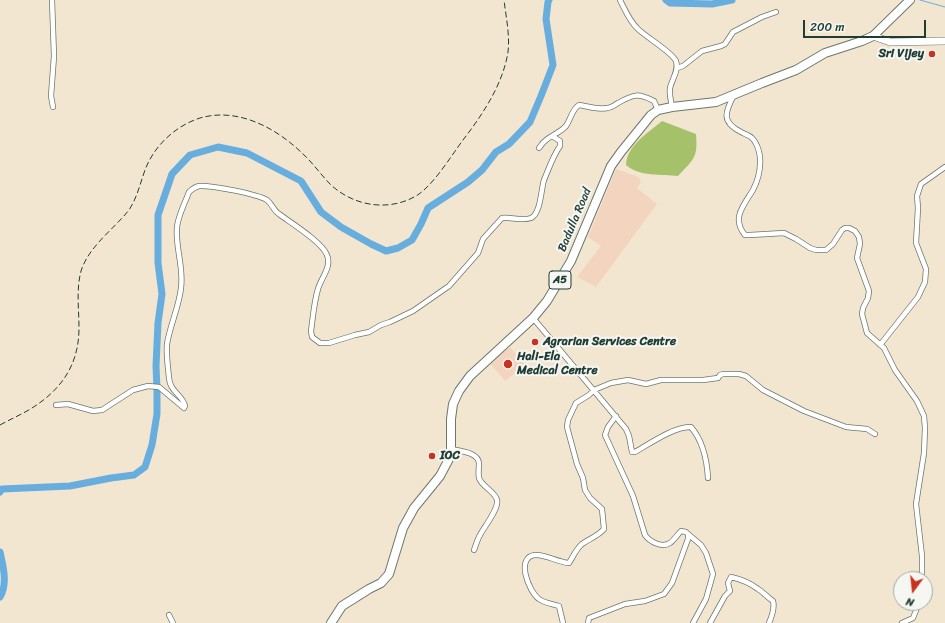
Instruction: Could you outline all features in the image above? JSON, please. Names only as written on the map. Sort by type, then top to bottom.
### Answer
[{"type":"highway","points":[[658,110],[716,102],[796,70],[825,53],[873,36],[908,2]]},
{"type":"highway","name":"Badulla Road","points":[[332,623],[342,606],[381,583],[389,574],[403,528],[414,508],[443,471],[449,459],[451,449],[451,419],[454,404],[459,391],[470,376],[533,318],[547,301],[571,261],[612,166],[621,152],[651,115],[658,110]]},
{"type":"main road","points":[[873,36],[890,42],[945,41]]},
{"type":"street","points":[[52,0],[54,56],[51,96],[53,107]]},
{"type":"street","points":[[620,0],[636,28],[664,48],[675,60],[677,68],[669,90],[672,107]]},
{"type":"street","points":[[677,68],[683,66],[702,51],[725,44],[733,32],[762,17],[776,12]]},
{"type":"street","points":[[539,148],[544,141],[565,128],[575,107],[579,105],[603,109],[609,108],[618,102],[637,95],[654,101],[658,110]]},
{"type":"street","points":[[734,95],[727,109],[727,122],[733,128],[752,138],[758,148],[760,157],[759,176],[753,190],[741,207],[739,218],[741,231],[745,235],[784,233],[796,238],[810,248],[821,250],[826,250],[833,244],[842,230],[846,228],[855,231],[859,237],[858,262],[869,291],[868,298],[863,308],[863,320],[867,334],[884,348],[895,370],[918,401],[924,416],[924,453],[916,504],[922,556],[922,571]]},
{"type":"street","points":[[56,405],[68,404],[93,411],[102,410],[133,390],[148,386],[159,387],[184,408],[184,400],[174,391],[169,380],[167,344],[179,305],[182,286],[180,260],[177,247],[177,226],[189,192],[193,188],[199,186],[214,187],[232,190],[266,200],[271,204],[277,213],[323,248],[329,262],[328,268],[318,289],[311,331],[312,337],[320,343],[329,343],[355,334],[369,332],[413,311],[450,286],[478,253],[483,239],[502,218],[521,219],[532,217],[539,205],[544,182],[555,153],[560,146],[560,141],[552,136]]},
{"type":"street","points":[[880,345],[918,297],[925,282],[926,269],[916,243],[918,208],[917,196],[920,184],[945,167]]},
{"type":"street","points":[[533,318],[626,429],[632,452],[685,427],[691,427],[695,432],[702,448],[708,478]]},
{"type":"street","points":[[564,623],[559,606],[538,599],[532,592],[527,580],[525,567],[526,562],[530,557],[536,555],[547,557],[560,563],[569,563],[578,548],[600,534],[604,529],[602,509],[590,498],[585,490],[583,478],[577,464],[567,427],[568,420],[576,404],[594,390],[611,383],[628,380],[646,384],[661,380],[703,380],[718,378],[723,374],[739,374],[754,381],[763,390],[804,411],[846,427],[867,429],[875,434]]},
{"type":"street","points":[[616,416],[608,427],[605,435],[633,496],[645,535],[649,540],[655,543],[663,544],[670,543],[681,531],[686,532],[702,545],[706,553],[713,574],[706,599],[692,623]]},
{"type":"street","points":[[451,449],[470,453],[478,458],[479,477],[481,482],[497,498],[495,510],[480,535],[474,550]]},
{"type":"street","points":[[588,623],[589,618],[626,604],[645,601],[664,594],[672,582],[688,539],[688,534]]},
{"type":"street","points":[[710,623],[725,596],[730,591],[728,583],[731,577],[740,579],[759,589],[772,601],[774,604],[773,613],[769,623]]},
{"type":"street","points":[[902,623],[913,618],[916,611]]},
{"type":"street","points":[[169,615],[173,623]]},
{"type":"shaded area","points":[[616,169],[639,177],[641,183],[637,188],[657,204],[596,287],[577,277],[601,246],[588,237]]},
{"type":"shaded area","name":"Hali-Ela Medical Centre","points":[[510,347],[525,365],[505,381],[490,363]]},
{"type":"green space","points":[[662,121],[696,134],[694,158],[678,176],[637,172],[626,165],[627,158],[634,145]]},
{"type":"waterway","points":[[0,492],[2,489],[70,486],[134,475],[145,467],[152,445],[157,414],[156,366],[158,323],[162,294],[158,263],[158,215],[172,174],[190,155],[218,147],[247,153],[301,181],[321,212],[341,227],[386,251],[398,248],[412,240],[428,208],[468,182],[482,170],[496,152],[509,144],[530,122],[553,65],[546,19],[549,0]]},
{"type":"waterway","points":[[666,0],[670,3],[712,4],[732,0]]},
{"type":"waterway","points":[[920,0],[945,7]]},
{"type":"waterway","points":[[0,552],[4,580],[4,586],[0,597]]},
{"type":"railway","points":[[0,425],[39,404],[58,386],[65,377],[76,354],[78,342],[78,300],[79,278],[81,271],[95,246],[129,210],[149,161],[166,138],[182,126],[200,118],[214,115],[228,115],[242,118],[256,122],[280,135],[306,157],[331,185],[350,198],[361,202],[383,205],[405,201],[416,196],[435,178],[478,120],[497,87],[502,76],[508,52],[508,33],[504,0]]},
{"type":"place","name":"Sri Vijey","points":[[932,54]]},
{"type":"place","name":"Agrarian Services Centre","points":[[535,342]]},
{"type":"place","name":"Hali-Ela Medical Centre","points":[[508,364]]},
{"type":"place","name":"IOC","points":[[432,456]]}]
